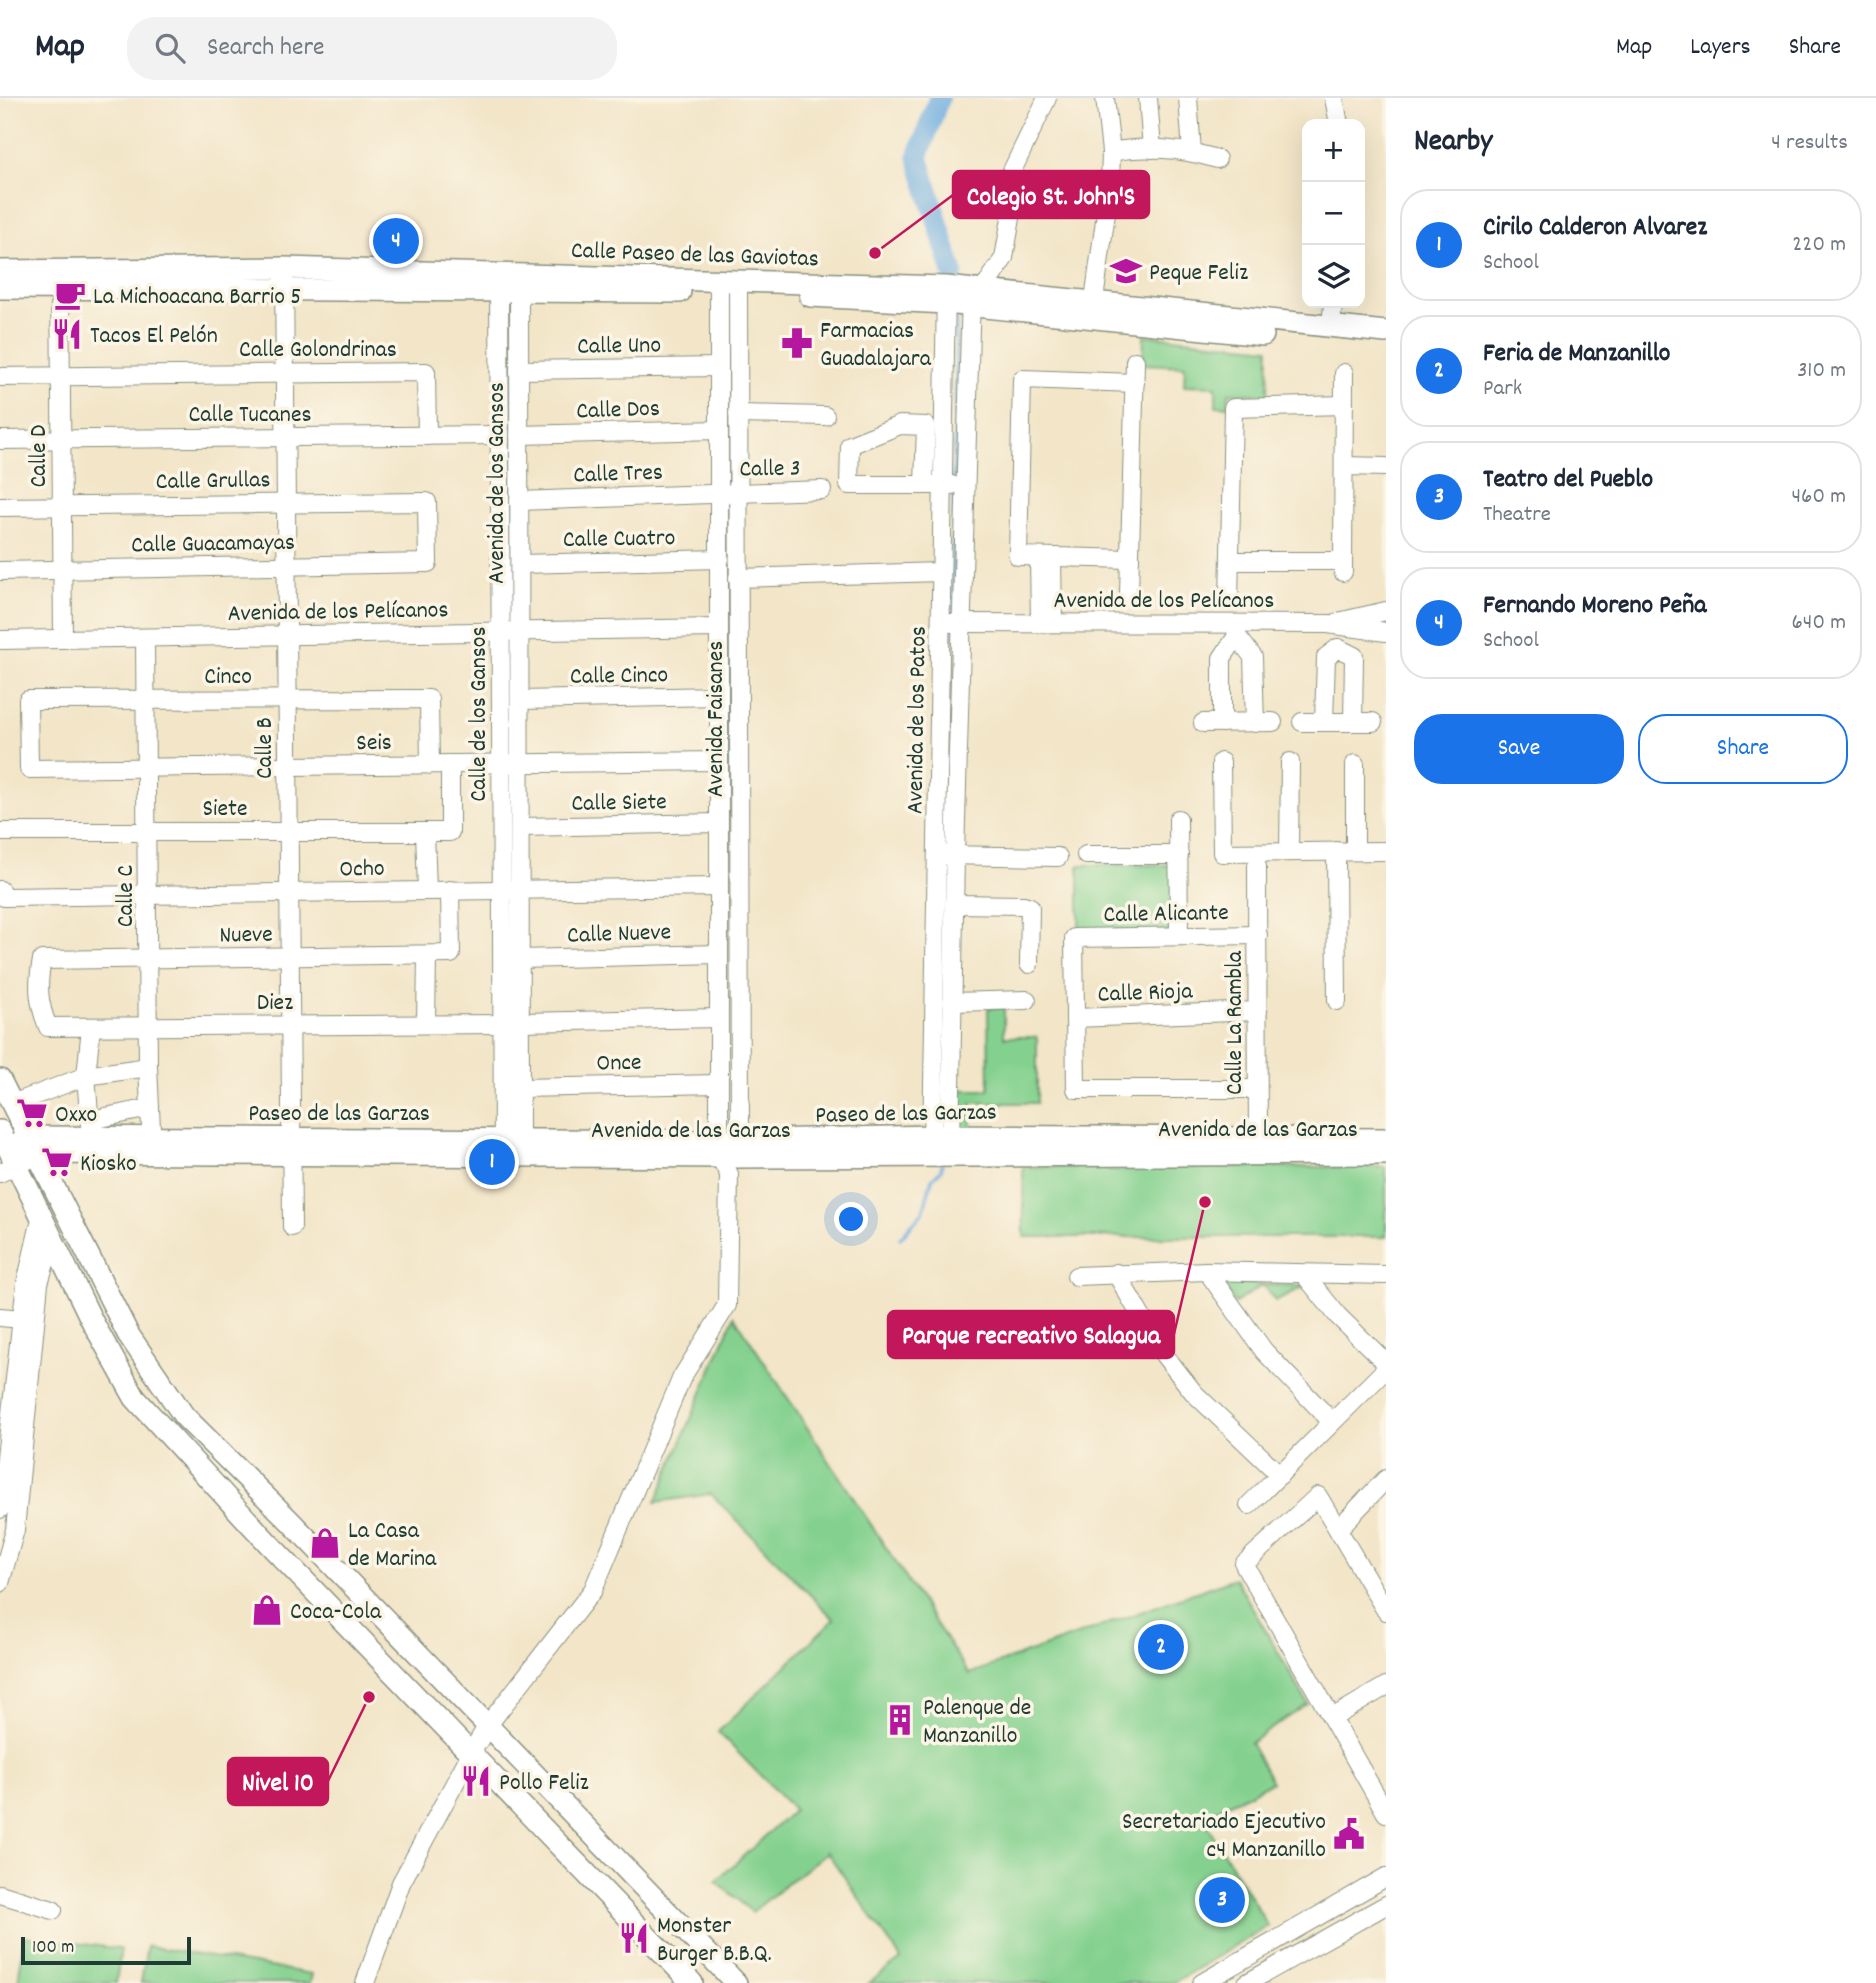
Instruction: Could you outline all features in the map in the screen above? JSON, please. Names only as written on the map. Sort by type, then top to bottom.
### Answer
[{"type":"main road","name":"Calle Paseo de las Gaviotas","points":[[0,271],[60,280]]},
{"type":"main road","name":"Calle Paseo de las Gaviotas","points":[[0,288],[60,280],[284,278],[728,286],[1094,300],[1386,332]]},
{"type":"main road","name":"Calle Paseo de las Gaviotas","points":[[975,295],[1386,347]]},
{"type":"main road","points":[[0,1080],[128,1334],[184,1416],[488,1725],[736,1983]]},
{"type":"main road","points":[[152,1145],[91,1129],[5,1154],[42,1215],[92,1321],[135,1398],[470,1755],[692,1983]]},
{"type":"main road","points":[[1258,1145],[1386,1139]]},
{"type":"main road","name":"Avenida de las Garzas","points":[[34,1145],[512,1147],[730,1154],[941,1145],[1258,1145],[1386,1154]]},
{"type":"street","points":[[975,295],[1004,258],[1012,218],[1011,173],[1046,98]]},
{"type":"street","points":[[1094,300],[1111,152],[1105,98]]},
{"type":"street","points":[[1148,98],[1152,149]]},
{"type":"street","points":[[1188,98],[1192,152]]},
{"type":"street","points":[[1334,98],[1338,119]]},
{"type":"street","points":[[1111,152],[1128,148],[1152,149],[1192,152],[1217,159]]},
{"type":"street","name":"Calle B","points":[[284,278],[292,1227]]},
{"type":"street","name":"Calle D","points":[[60,280],[63,639]]},
{"type":"street","name":"Avenida de los Gansos","points":[[509,282],[519,370],[520,564],[520,827],[511,890],[520,959],[512,1023],[520,1087],[512,1147]]},
{"type":"street","name":"Calle de los Gansos","points":[[509,282],[500,435],[501,764],[511,890],[512,1147]]},
{"type":"street","name":"Avenida Faisanes","points":[[728,286],[719,367],[719,1084],[730,1154]]},
{"type":"street","name":"Avenida Faisanes","points":[[728,286],[738,414],[730,1154]]},
{"type":"street","name":"Avenida de los Patos","points":[[941,1145],[946,855],[941,623],[946,295]]},
{"type":"street","name":"Avenida de los Patos","points":[[941,1145],[952,1002],[954,904],[946,855],[962,623],[975,295]]},
{"type":"street","points":[[1331,327],[1332,308]]},
{"type":"street","points":[[1129,594],[1135,360]]},
{"type":"street","name":"Calle Uno","points":[[519,370],[719,367]]},
{"type":"street","name":"Calle Golondrinas","points":[[0,377],[61,374],[426,372],[427,436]]},
{"type":"street","points":[[1230,561],[1343,567],[1344,373]]},
{"type":"street","points":[[1130,559],[1018,556],[1022,379],[1135,383]]},
{"type":"street","points":[[1229,602],[1233,408],[1344,405]]},
{"type":"street","points":[[738,414],[825,416]]},
{"type":"street","points":[[924,484],[926,426],[900,425],[850,445],[849,485],[967,484]]},
{"type":"street","name":"Calle Dos","points":[[519,435],[719,430]]},
{"type":"street","name":"Calle Tucanes","points":[[0,440],[500,435]]},
{"type":"street","points":[[1344,466],[1386,467]]},
{"type":"street","name":"Calle 3","points":[[719,493],[821,490]]},
{"type":"street","name":"Calle Tres","points":[[519,501],[719,493]]},
{"type":"street","name":"Calle Grullas","points":[[0,507],[427,502],[428,563]]},
{"type":"street","points":[[1046,557],[1046,623]]},
{"type":"street","name":"Calle Cuatro","points":[[520,564],[720,559]]},
{"type":"street","name":"Calle Guacamayas","points":[[0,571],[428,563]]},
{"type":"street","points":[[738,578],[942,572]]},
{"type":"street","points":[[1339,648],[1335,624],[1386,611]]},
{"type":"street","name":"Avenida de los Pelícanos","points":[[941,623],[1046,623],[1236,630],[1335,624],[1386,632]]},
{"type":"street","name":"Avenida de los Pelícanos","points":[[0,640],[719,628]]},
{"type":"street","points":[[1203,723],[1264,722],[1253,657],[1236,630]]},
{"type":"street","points":[[1222,723],[1222,658],[1236,630]]},
{"type":"street","name":"Calle C","points":[[145,638],[150,1026],[148,1067],[152,1145]]},
{"type":"street","points":[[1339,648],[1354,656],[1353,722]]},
{"type":"street","points":[[1324,722],[1326,657],[1339,648]]},
{"type":"street","name":"Calle Cinco","points":[[520,700],[719,696]]},
{"type":"street","name":"Cinco","points":[[29,769],[28,700],[429,699],[430,765]]},
{"type":"street","points":[[1302,722],[1373,722]]},
{"type":"street","name":"Seis","points":[[29,769],[719,761]]},
{"type":"street","points":[[1221,762],[1222,853],[1386,851]]},
{"type":"street","points":[[1289,852],[1290,762]]},
{"type":"street","name":"Siete","points":[[0,832],[450,832],[450,764]]},
{"type":"street","points":[[1356,764],[1356,851]]},
{"type":"street","points":[[1178,819],[1179,936]]},
{"type":"street","name":"Calle Siete","points":[[520,827],[719,823]]},
{"type":"street","points":[[425,832],[427,891]]},
{"type":"street","points":[[1336,851],[1337,1000]]},
{"type":"street","points":[[946,855],[1058,857]]},
{"type":"street","points":[[1086,855],[1179,855]]},
{"type":"street","name":"Calle La Rambla","points":[[1257,866],[1258,1145]]},
{"type":"street","name":"Ocho","points":[[2,893],[149,895],[719,887]]},
{"type":"street","name":"Nueve","points":[[48,1027],[40,1008],[37,986],[41,960],[451,954],[450,890]]},
{"type":"street","points":[[954,904],[1024,905],[1030,908],[1029,964]]},
{"type":"street","name":"Calle Alicante","points":[[1075,1018],[1074,938],[1258,935]]},
{"type":"street","points":[[426,1024],[427,954]]},
{"type":"street","name":"Calle Nueve","points":[[520,959],[719,954]]},
{"type":"street","points":[[952,1002],[1027,1000]]},
{"type":"street","name":"Calle Rioja","points":[[1075,1018],[1258,1011]]},
{"type":"street","name":"Diez","points":[[48,1027],[512,1023],[719,1018]]},
{"type":"street","points":[[1075,1018],[1076,1089],[1257,1089]]},
{"type":"street","points":[[91,1027],[86,1076],[91,1129],[150,1108]]},
{"type":"street","points":[[12,1104],[86,1076],[148,1067]]},
{"type":"street","name":"Once","points":[[520,1087],[719,1084]]},
{"type":"street","points":[[365,1983],[401,1883],[470,1755],[488,1725],[593,1590],[682,1377],[727,1305],[730,1154]]},
{"type":"street","points":[[0,1509],[7,1389],[22,1319],[26,1283],[42,1215]]},
{"type":"street","points":[[1,1577],[15,1530],[39,1283],[53,1237]]},
{"type":"street","points":[[1208,1271],[1264,1351],[1332,1422]]},
{"type":"street","points":[[1076,1276],[1208,1271],[1386,1275]]},
{"type":"street","points":[[1116,1273],[1161,1351],[1194,1393],[1280,1475]]},
{"type":"street","points":[[1304,1274],[1338,1316],[1386,1363]]},
{"type":"street","points":[[0,1317],[22,1319]]},
{"type":"street","points":[[1249,1506],[1386,1369]]},
{"type":"street","points":[[1338,1530],[1386,1479]]},
{"type":"street","points":[[1386,1611],[1318,1496],[1244,1564],[1386,1813]]},
{"type":"street","points":[[0,1549],[1,1577]]},
{"type":"street","points":[[1332,1718],[1386,1686]]},
{"type":"street","points":[[1202,1983],[1386,1877]]},
{"type":"street","points":[[0,1894],[53,1910]]},
{"type":"street","points":[[1247,1983],[1386,1905]]},
{"type":"green space","points":[[1144,335],[1269,348],[1268,395],[1229,393],[1228,406],[1216,406],[1216,386],[1184,385],[1185,366],[1143,364]]},
{"type":"green space","points":[[1079,865],[1173,865],[1174,931],[1079,931]]},
{"type":"green space","points":[[988,1008],[1004,1008],[1004,1037],[1037,1037],[1037,1103],[971,1103],[971,1131],[955,1131],[954,1090],[989,1090]]},
{"type":"green space","points":[[1023,1167],[1386,1167],[1386,1237],[1024,1237]]},
{"type":"green space","points":[[1222,1283],[1306,1286],[1275,1301],[1263,1285],[1235,1303]]},
{"type":"green space","points":[[734,1316],[969,1674],[1235,1578],[1308,1704],[1250,1743],[1272,1782],[1202,1817],[1268,1926],[1173,1983],[869,1983],[901,1959],[827,1852],[752,1912],[716,1881],[794,1810],[718,1732],[834,1619],[711,1494],[656,1502]]},
{"type":"green space","points":[[24,1936],[121,1949],[116,1983],[18,1983]]},
{"type":"green space","points":[[147,1946],[312,1974],[310,1983],[141,1983]]},
{"type":"waterway","points":[[939,98],[918,157],[953,273]]},
{"type":"waterway","points":[[953,273],[954,280]]},
{"type":"waterway","points":[[954,481],[957,311]]},
{"type":"waterway","points":[[952,609],[954,489]]},
{"type":"waterway","points":[[949,746],[952,628]]},
{"type":"waterway","points":[[900,1238],[923,1212],[932,1179],[941,1170],[942,1164]]},
{"type":"place","name":"Fernando Moreno Peña","points":[[396,241]]},
{"type":"place","name":"Colegio St. John'S","points":[[875,253]]},
{"type":"place","name":"Peque Feliz","points":[[1126,271]]},
{"type":"place","name":"La Michoacana Barrio 5","points":[[70,295]]},
{"type":"place","name":"Tacos El Pelón","points":[[67,334]]},
{"type":"place","name":"Farmacias Guadalajara","points":[[797,343]]},
{"type":"place","name":"Oxxo","points":[[32,1113]]},
{"type":"place","name":"Kiosko","points":[[57,1162]]},
{"type":"place","name":"Cirilo Calderon Alvarez","points":[[492,1162]]},
{"type":"place","name":"Parque recreativo Salagua","points":[[1205,1202]]},
{"type":"place","name":"La Casa de Marina","points":[[325,1543]]},
{"type":"place","name":"Coca-Cola","points":[[267,1610]]},
{"type":"place","name":"Feria de Manzanillo","points":[[1161,1647]]},
{"type":"place","name":"Nivel 10","points":[[369,1697]]},
{"type":"place","name":"Palenque de Manzanillo","points":[[900,1720]]},
{"type":"place","name":"Pollo Feliz","points":[[476,1781]]},
{"type":"place","name":"Secretariado Ejecutivo c4 Manzanillo","points":[[1349,1834]]},
{"type":"place","name":"Teatro del Pueblo","points":[[1222,1900]]},
{"type":"place","name":"Monster Burger B.B.Q.","points":[[634,1938]]}]
